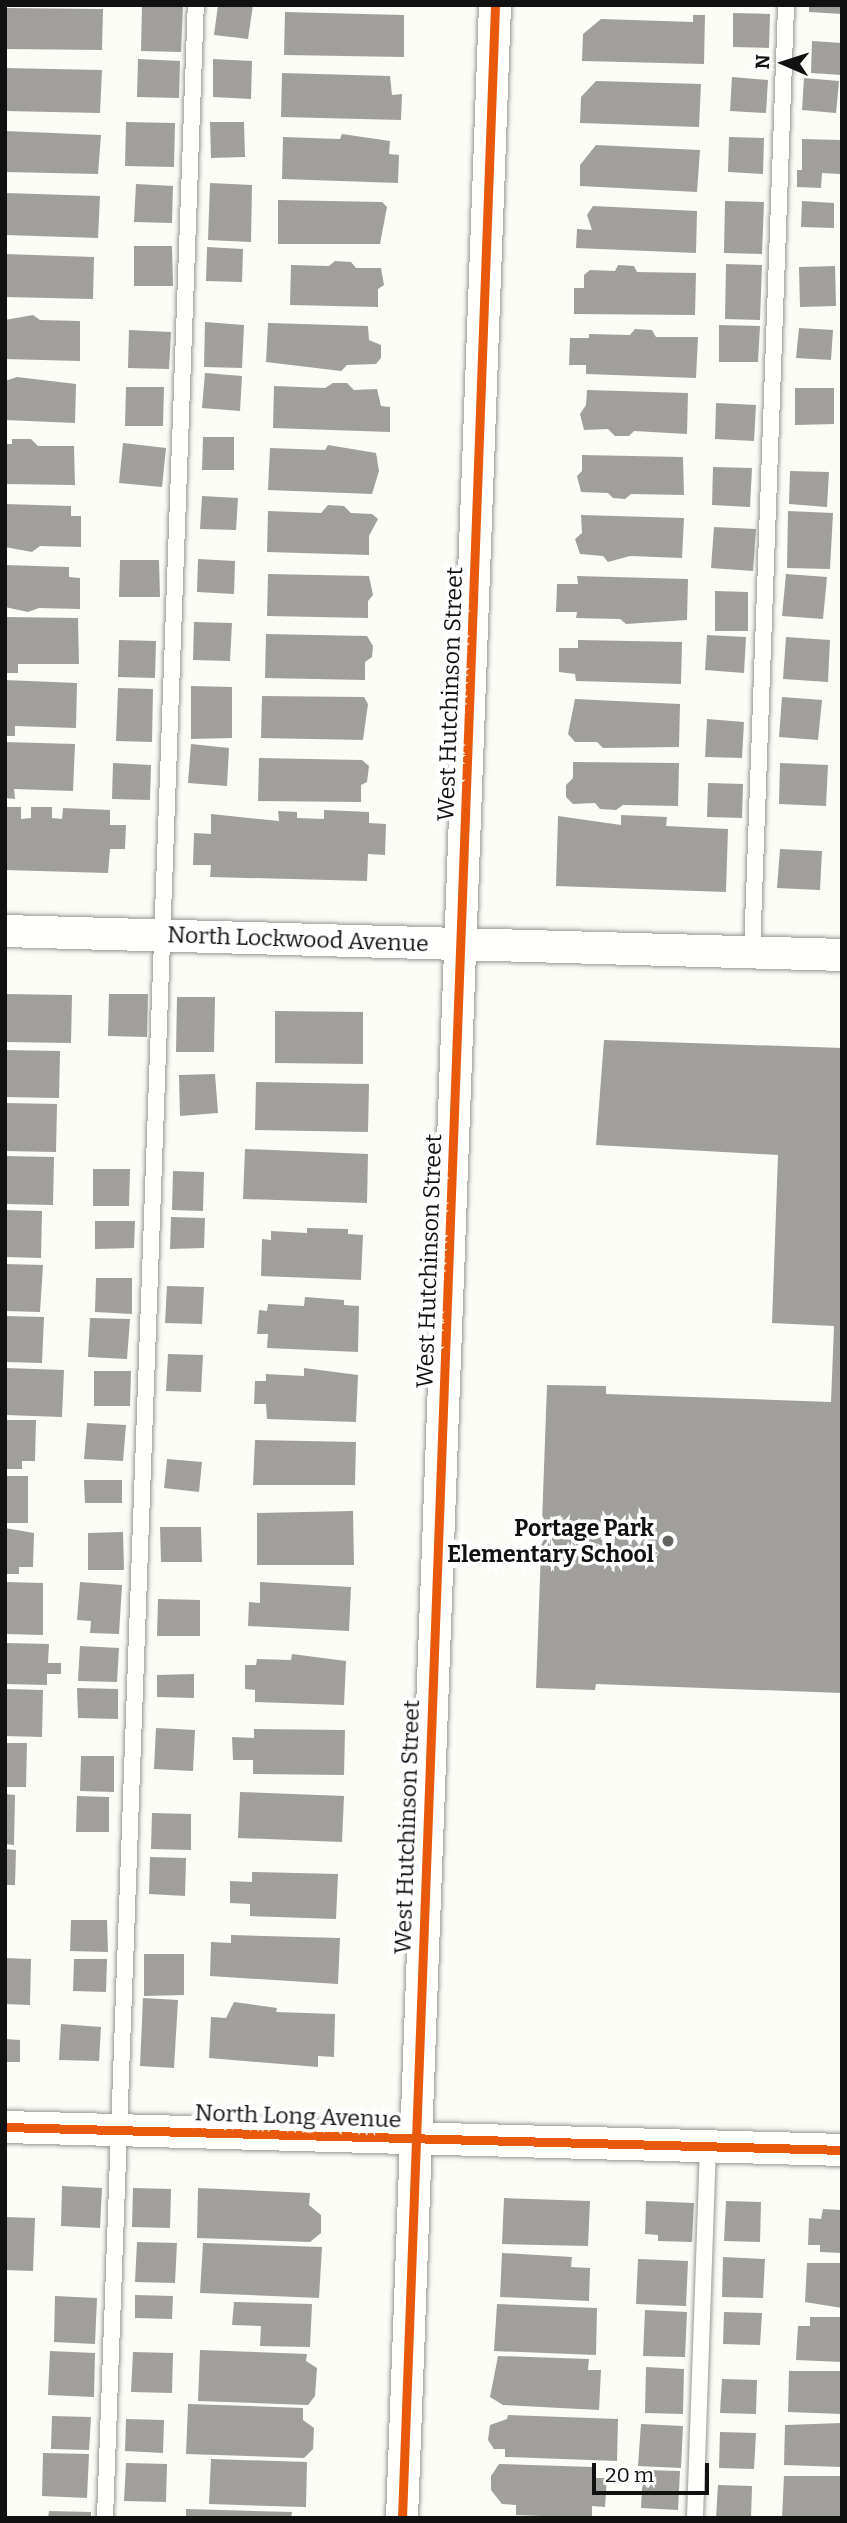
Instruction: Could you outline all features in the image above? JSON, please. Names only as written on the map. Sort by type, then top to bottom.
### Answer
[{"type":"street","name":"West Hutchinson Street","points":[[402,2518],[495,5]]},
{"type":"street","name":"North Lockwood Avenue","points":[[5,931],[842,955]]},
{"type":"street","name":"North Long Avenue","points":[[5,2127],[842,2150]]},
{"type":"lane","points":[[104,2518],[196,5]]},
{"type":"lane","points":[[751,952],[786,5]]},
{"type":"lane","points":[[695,2518],[708,2146]]},
{"type":"building","points":[[142,5],[183,5],[181,52],[141,51]]},
{"type":"building","points":[[218,5],[253,5],[248,39],[214,35]]},
{"type":"building","points":[[809,5],[842,5],[842,14],[809,12]]},
{"type":"building","points":[[5,8],[103,9],[102,50],[5,49]]},
{"type":"building","points":[[285,12],[404,15],[404,57],[284,55]]},
{"type":"building","points":[[733,13],[770,14],[769,48],[733,47]]},
{"type":"building","points":[[693,15],[705,15],[704,64],[582,61],[583,34],[601,19],[693,22]]},
{"type":"building","points":[[812,41],[842,43],[842,75],[811,73]]},
{"type":"building","points":[[138,59],[180,61],[179,98],[137,97]]},
{"type":"building","points":[[213,59],[252,61],[251,99],[213,97]]},
{"type":"building","points":[[5,68],[102,70],[100,113],[5,111]]},
{"type":"building","points":[[282,73],[390,76],[392,95],[402,94],[401,120],[281,117]]},
{"type":"building","points":[[732,77],[768,80],[766,113],[730,111]]},
{"type":"building","points":[[804,78],[839,81],[836,113],[802,110]]},
{"type":"building","points":[[596,81],[701,84],[699,127],[580,123],[581,97]]},
{"type":"building","points":[[126,122],[175,123],[174,167],[125,166]]},
{"type":"building","points":[[210,122],[244,122],[245,157],[211,158]]},
{"type":"building","points":[[5,131],[101,135],[98,174],[5,172]]},
{"type":"building","points":[[342,134],[390,141],[389,154],[399,155],[398,183],[282,179],[283,137],[340,139]]},
{"type":"building","points":[[729,137],[764,138],[763,174],[728,172]]},
{"type":"building","points":[[802,139],[840,140],[840,174],[822,173],[821,188],[797,187],[797,170],[802,170]]},
{"type":"building","points":[[596,145],[700,150],[697,192],[580,186],[580,165]]},
{"type":"building","points":[[210,183],[252,185],[251,242],[208,240]]},
{"type":"building","points":[[136,184],[173,186],[172,223],[134,222]]},
{"type":"building","points":[[5,193],[100,196],[98,238],[5,235]]},
{"type":"building","points":[[278,200],[382,202],[387,207],[380,244],[278,244]]},
{"type":"building","points":[[725,201],[764,202],[762,254],[724,253]]},
{"type":"building","points":[[802,201],[834,203],[834,228],[801,227]]},
{"type":"building","points":[[593,206],[697,211],[696,253],[576,248],[577,229],[592,230],[587,215]]},
{"type":"building","points":[[134,246],[172,246],[173,286],[134,286]]},
{"type":"building","points":[[207,247],[243,249],[242,282],[206,281]]},
{"type":"building","points":[[5,254],[94,257],[93,299],[5,297]]},
{"type":"building","points":[[335,261],[351,262],[356,268],[381,268],[384,285],[378,289],[378,307],[290,305],[291,265],[329,266]]},
{"type":"building","points":[[726,264],[762,265],[760,320],[725,319]]},
{"type":"building","points":[[618,265],[634,266],[637,272],[696,273],[695,315],[574,314],[574,288],[584,288],[584,275],[590,270],[615,271]]},
{"type":"building","points":[[835,266],[836,306],[800,307],[799,267]]},
{"type":"building","points":[[33,315],[40,320],[80,321],[80,361],[5,359],[5,320]]},
{"type":"building","points":[[205,322],[244,325],[242,368],[204,367]]},
{"type":"building","points":[[268,323],[368,326],[369,340],[381,345],[381,358],[376,364],[347,365],[341,371],[266,362]]},
{"type":"building","points":[[719,325],[760,326],[758,362],[719,362]]},
{"type":"building","points":[[799,328],[833,330],[831,360],[796,358]]},
{"type":"building","points":[[635,329],[652,330],[656,337],[698,337],[696,378],[586,374],[586,365],[569,365],[570,338],[589,338],[589,334],[630,335]]},
{"type":"building","points":[[129,330],[171,332],[169,369],[128,368]]},
{"type":"building","points":[[205,373],[242,376],[240,411],[202,408]]},
{"type":"building","points":[[17,377],[76,384],[75,423],[5,420],[5,381]]},
{"type":"building","points":[[333,383],[347,383],[354,390],[377,389],[381,406],[390,407],[390,432],[273,428],[274,386],[325,388]]},
{"type":"building","points":[[126,387],[164,387],[163,426],[125,426]]},
{"type":"building","points":[[795,388],[834,388],[834,424],[795,425]]},
{"type":"building","points":[[587,390],[688,393],[687,434],[634,431],[629,436],[615,436],[608,429],[584,430],[580,414],[586,405]]},
{"type":"building","points":[[716,403],[756,405],[754,441],[715,439]]},
{"type":"building","points":[[203,437],[234,437],[234,470],[202,470]]},
{"type":"building","points":[[12,439],[31,439],[38,446],[74,446],[75,485],[5,484],[5,444],[12,444]]},
{"type":"building","points":[[123,443],[166,448],[162,487],[119,483]]},
{"type":"building","points":[[328,445],[376,453],[379,471],[372,494],[268,490],[270,448],[325,450]]},
{"type":"building","points":[[582,455],[683,457],[684,495],[631,494],[625,499],[613,498],[608,493],[581,492],[577,476],[582,471]]},
{"type":"building","points":[[713,467],[752,468],[750,507],[712,505]]},
{"type":"building","points":[[790,471],[829,472],[827,507],[789,504]]},
{"type":"building","points":[[202,496],[238,498],[236,530],[200,529]]},
{"type":"building","points":[[5,504],[71,506],[71,516],[81,516],[81,547],[40,546],[32,552],[5,547]]},
{"type":"building","points":[[328,505],[344,506],[351,513],[372,514],[378,519],[369,536],[369,555],[267,552],[268,511],[321,513]]},
{"type":"building","points":[[788,511],[833,513],[830,569],[787,568]]},
{"type":"building","points":[[581,515],[684,518],[682,558],[630,556],[608,562],[603,556],[580,554],[575,539],[582,533]]},
{"type":"building","points":[[714,527],[756,529],[753,571],[711,568]]},
{"type":"building","points":[[198,559],[235,561],[234,594],[197,592]]},
{"type":"building","points":[[120,560],[159,560],[160,597],[119,597]]},
{"type":"building","points":[[5,565],[69,567],[69,577],[80,578],[80,609],[39,608],[28,612],[5,607]]},
{"type":"building","points":[[268,574],[369,576],[373,595],[368,601],[368,618],[267,616]]},
{"type":"building","points":[[786,574],[827,577],[823,619],[782,616]]},
{"type":"building","points":[[577,576],[688,579],[687,620],[626,624],[620,619],[576,618],[577,612],[556,612],[557,584],[578,584]]},
{"type":"building","points":[[715,591],[748,592],[748,631],[715,631]]},
{"type":"building","points":[[5,617],[78,618],[79,664],[18,664],[18,673],[5,673]]},
{"type":"building","points":[[194,622],[232,623],[230,661],[193,660]]},
{"type":"building","points":[[266,634],[367,636],[373,646],[372,657],[365,662],[365,680],[265,678]]},
{"type":"building","points":[[707,635],[746,637],[744,673],[705,670]]},
{"type":"building","points":[[786,637],[830,640],[828,682],[783,679]]},
{"type":"building","points":[[119,640],[156,641],[155,678],[118,677]]},
{"type":"building","points":[[578,640],[682,642],[681,684],[576,681],[575,674],[559,672],[559,648],[578,648]]},
{"type":"building","points":[[5,680],[77,683],[76,728],[15,726],[15,736],[5,736]]},
{"type":"building","points":[[191,686],[232,687],[232,738],[191,739]]},
{"type":"building","points":[[118,688],[153,689],[152,742],[116,741]]},
{"type":"building","points":[[262,696],[364,697],[368,704],[363,740],[261,738]]},
{"type":"building","points":[[782,697],[822,700],[818,740],[779,737]]},
{"type":"building","points":[[575,699],[680,704],[679,747],[603,748],[597,742],[575,742],[568,734]]},
{"type":"building","points":[[707,719],[744,722],[742,758],[705,757]]},
{"type":"building","points":[[5,742],[75,744],[73,791],[14,789],[15,799],[5,798]]},
{"type":"building","points":[[191,744],[229,748],[227,786],[188,783]]},
{"type":"building","points":[[259,758],[362,760],[369,766],[367,782],[361,785],[361,802],[258,801]]},
{"type":"building","points":[[573,762],[679,763],[678,806],[623,805],[616,810],[600,809],[595,803],[573,804],[566,797],[566,785],[573,778]]},
{"type":"building","points":[[113,763],[151,765],[150,800],[112,799]]},
{"type":"building","points":[[780,763],[828,765],[826,806],[779,804]]},
{"type":"building","points":[[708,783],[743,784],[742,818],[707,817]]},
{"type":"building","points":[[5,807],[21,807],[21,819],[31,818],[31,807],[52,807],[52,818],[62,819],[63,808],[110,810],[110,825],[126,825],[125,849],[110,849],[108,873],[5,870]]},
{"type":"building","points":[[324,810],[369,812],[369,823],[386,824],[385,855],[368,854],[367,881],[210,877],[211,865],[193,865],[194,833],[211,834],[211,814],[279,821],[278,811],[297,812],[297,818],[324,819]]},
{"type":"building","points":[[621,815],[667,817],[666,826],[728,829],[726,892],[556,886],[558,816],[621,825]]},
{"type":"building","points":[[780,849],[822,851],[820,890],[777,888]]},
{"type":"building","points":[[5,994],[72,995],[71,1043],[5,1042]]},
{"type":"building","points":[[109,994],[148,994],[147,1037],[108,1036]]},
{"type":"building","points":[[177,997],[215,997],[214,1052],[176,1052]]},
{"type":"building","points":[[275,1011],[363,1012],[363,1064],[275,1063]]},
{"type":"building","points":[[604,1040],[842,1048],[842,1693],[596,1684],[595,1690],[536,1688],[547,1385],[606,1386],[606,1394],[831,1402],[834,1326],[772,1323],[778,1155],[596,1145]]},
{"type":"building","points":[[5,1050],[60,1051],[59,1098],[5,1097]]},
{"type":"building","points":[[215,1074],[218,1113],[180,1116],[179,1075]]},
{"type":"building","points":[[256,1082],[369,1084],[368,1132],[255,1130]]},
{"type":"building","points":[[5,1103],[57,1104],[56,1152],[5,1151]]},
{"type":"building","points":[[245,1149],[368,1154],[367,1203],[243,1199]]},
{"type":"building","points":[[5,1156],[54,1157],[53,1205],[5,1204]]},
{"type":"building","points":[[93,1169],[130,1169],[129,1206],[93,1206]]},
{"type":"building","points":[[173,1171],[204,1172],[203,1211],[172,1210]]},
{"type":"building","points":[[5,1210],[42,1211],[41,1258],[5,1257]]},
{"type":"building","points":[[171,1217],[205,1218],[204,1248],[170,1249]]},
{"type":"building","points":[[95,1221],[135,1221],[134,1248],[95,1249]]},
{"type":"building","points":[[307,1228],[348,1229],[348,1234],[363,1235],[361,1280],[261,1276],[262,1239],[271,1240],[271,1231],[307,1233]]},
{"type":"building","points":[[5,1264],[43,1265],[40,1312],[5,1311]]},
{"type":"building","points":[[96,1278],[132,1278],[132,1314],[95,1312]]},
{"type":"building","points":[[167,1286],[204,1287],[202,1324],[165,1323]]},
{"type":"building","points":[[305,1297],[344,1300],[344,1305],[359,1306],[358,1352],[267,1348],[268,1334],[257,1334],[259,1310],[267,1311],[268,1304],[304,1306]]},
{"type":"building","points":[[5,1316],[44,1317],[42,1363],[5,1362]]},
{"type":"building","points":[[90,1318],[130,1319],[127,1359],[88,1357]]},
{"type":"building","points":[[168,1354],[203,1355],[201,1392],[166,1391]]},
{"type":"building","points":[[5,1368],[64,1370],[62,1417],[5,1415]]},
{"type":"building","points":[[304,1368],[358,1375],[356,1422],[267,1419],[266,1404],[254,1404],[255,1381],[266,1381],[266,1374],[304,1376]]},
{"type":"building","points":[[94,1371],[131,1371],[130,1406],[94,1406]]},
{"type":"building","points":[[5,1420],[36,1420],[35,1461],[22,1461],[22,1469],[5,1469]]},
{"type":"building","points":[[87,1423],[126,1425],[123,1461],[84,1459]]},
{"type":"building","points":[[255,1440],[356,1442],[355,1485],[253,1485]]},
{"type":"building","points":[[167,1459],[202,1462],[199,1492],[164,1488]]},
{"type":"building","points":[[5,1476],[28,1476],[28,1523],[5,1523]]},
{"type":"building","points":[[84,1480],[122,1480],[122,1503],[85,1503]]},
{"type":"building","points":[[353,1511],[354,1565],[257,1565],[257,1513]]},
{"type":"building","points":[[160,1527],[201,1527],[202,1562],[161,1562]]},
{"type":"building","points":[[5,1528],[34,1533],[33,1567],[19,1567],[19,1574],[5,1574]]},
{"type":"building","points":[[123,1532],[124,1570],[88,1570],[88,1533]]},
{"type":"building","points":[[5,1582],[43,1583],[43,1635],[5,1634]]},
{"type":"building","points":[[80,1582],[122,1585],[119,1634],[90,1633],[91,1621],[77,1620]]},
{"type":"building","points":[[260,1582],[351,1587],[349,1631],[248,1626],[249,1602],[260,1603]]},
{"type":"building","points":[[158,1599],[200,1600],[200,1636],[157,1636]]},
{"type":"building","points":[[5,1643],[49,1644],[48,1663],[61,1663],[61,1674],[47,1674],[47,1685],[5,1684]]},
{"type":"building","points":[[80,1646],[119,1648],[117,1682],[78,1681]]},
{"type":"building","points":[[292,1654],[346,1661],[344,1705],[255,1702],[255,1690],[245,1689],[245,1665],[256,1665],[257,1659],[291,1660]]},
{"type":"building","points":[[194,1674],[194,1698],[157,1697],[157,1675]]},
{"type":"building","points":[[77,1688],[118,1689],[118,1719],[78,1718]]},
{"type":"building","points":[[5,1689],[43,1690],[42,1737],[5,1736]]},
{"type":"building","points":[[156,1728],[195,1730],[193,1771],[154,1769]]},
{"type":"building","points":[[254,1729],[345,1730],[344,1775],[253,1774],[253,1760],[233,1760],[232,1737],[254,1738]]},
{"type":"building","points":[[5,1743],[27,1743],[26,1787],[5,1787]]},
{"type":"building","points":[[81,1756],[114,1756],[114,1792],[80,1791]]},
{"type":"building","points":[[240,1792],[344,1796],[342,1842],[238,1838]]},
{"type":"building","points":[[5,1794],[15,1795],[14,1845],[5,1844]]},
{"type":"building","points":[[77,1796],[109,1797],[109,1832],[76,1832]]},
{"type":"building","points":[[152,1813],[191,1814],[191,1850],[151,1849]]},
{"type":"building","points":[[5,1849],[16,1850],[15,1885],[5,1885]]},
{"type":"building","points":[[150,1857],[186,1858],[185,1896],[149,1894]]},
{"type":"building","points":[[252,1872],[338,1874],[336,1919],[250,1916],[250,1904],[230,1903],[230,1881],[252,1882]]},
{"type":"building","points":[[71,1920],[107,1920],[108,1952],[70,1951]]},
{"type":"building","points":[[231,1935],[340,1938],[338,1984],[210,1976],[211,1942],[231,1943]]},
{"type":"building","points":[[144,1954],[184,1954],[184,1995],[144,1996]]},
{"type":"building","points":[[5,1958],[31,1959],[30,2005],[5,2004]]},
{"type":"building","points":[[74,1959],[107,1959],[106,1992],[73,1991]]},
{"type":"building","points":[[143,1998],[178,2000],[174,2068],[140,2066]]},
{"type":"building","points":[[234,2002],[277,2008],[276,2012],[335,2014],[334,2057],[318,2056],[318,2067],[209,2058],[211,2017],[226,2018]]},
{"type":"building","points":[[61,2024],[101,2027],[99,2061],[59,2060]]},
{"type":"building","points":[[5,2039],[20,2040],[20,2062],[5,2062]]},
{"type":"building","points":[[62,2186],[102,2188],[100,2228],[61,2226]]},
{"type":"building","points":[[133,2188],[171,2189],[170,2228],[132,2227]]},
{"type":"building","points":[[198,2188],[310,2193],[309,2205],[321,2215],[321,2233],[310,2242],[197,2238]]},
{"type":"building","points":[[504,2198],[590,2201],[588,2246],[502,2244]]},
{"type":"building","points":[[646,2201],[694,2203],[692,2242],[658,2241],[658,2235],[645,2234]]},
{"type":"building","points":[[726,2201],[761,2202],[760,2242],[724,2241]]},
{"type":"building","points":[[823,2209],[842,2210],[842,2253],[820,2252],[820,2245],[808,2245],[809,2218],[821,2219]]},
{"type":"building","points":[[5,2217],[35,2218],[33,2271],[5,2270]]},
{"type":"building","points":[[137,2242],[177,2243],[175,2283],[135,2282]]},
{"type":"building","points":[[203,2243],[322,2247],[319,2298],[200,2293]]},
{"type":"building","points":[[502,2253],[572,2257],[571,2267],[590,2268],[589,2301],[500,2297]]},
{"type":"building","points":[[723,2257],[765,2259],[763,2298],[722,2297]]},
{"type":"building","points":[[638,2259],[688,2261],[686,2306],[636,2304]]},
{"type":"building","points":[[807,2263],[842,2263],[842,2308],[805,2302]]},
{"type":"building","points":[[135,2295],[173,2296],[172,2319],[135,2318]]},
{"type":"building","points":[[55,2296],[97,2298],[95,2344],[54,2342]]},
{"type":"building","points":[[234,2302],[312,2304],[310,2347],[260,2346],[261,2326],[232,2325]]},
{"type":"building","points":[[497,2304],[597,2308],[596,2355],[494,2351]]},
{"type":"building","points":[[645,2310],[687,2312],[685,2357],[643,2356]]},
{"type":"building","points":[[724,2312],[762,2313],[760,2345],[723,2344]]},
{"type":"building","points":[[810,2317],[842,2317],[842,2362],[796,2360],[798,2326],[810,2326]]},
{"type":"building","points":[[200,2350],[307,2354],[306,2361],[317,2368],[315,2396],[308,2405],[198,2401]]},
{"type":"building","points":[[50,2351],[95,2353],[94,2397],[48,2395]]},
{"type":"building","points":[[133,2352],[173,2353],[172,2393],[131,2392]]},
{"type":"building","points":[[498,2356],[589,2359],[588,2370],[601,2370],[599,2410],[503,2405],[490,2397]]},
{"type":"building","points":[[646,2367],[684,2369],[683,2414],[645,2413]]},
{"type":"building","points":[[789,2371],[842,2371],[842,2414],[788,2412]]},
{"type":"building","points":[[722,2379],[757,2380],[756,2414],[720,2413]]},
{"type":"building","points":[[188,2404],[303,2408],[303,2420],[314,2428],[313,2449],[304,2458],[186,2454]]},
{"type":"building","points":[[508,2415],[618,2419],[617,2461],[505,2457],[505,2449],[494,2449],[488,2440],[490,2425],[507,2419]]},
{"type":"building","points":[[52,2416],[91,2417],[89,2450],[51,2449]]},
{"type":"building","points":[[126,2419],[164,2420],[163,2453],[125,2451]]},
{"type":"building","points":[[842,2423],[842,2467],[784,2465],[785,2425]]},
{"type":"building","points":[[641,2424],[683,2426],[681,2468],[638,2466]]},
{"type":"building","points":[[720,2432],[756,2433],[754,2469],[719,2468]]},
{"type":"building","points":[[43,2453],[89,2454],[87,2498],[42,2496]]},
{"type":"building","points":[[211,2459],[307,2462],[306,2507],[209,2504]]},
{"type":"building","points":[[126,2463],[167,2464],[166,2502],[124,2501]]},
{"type":"building","points":[[499,2464],[593,2467],[592,2478],[607,2478],[605,2507],[592,2506],[592,2518],[516,2515],[516,2505],[502,2504],[491,2490],[491,2476]]},
{"type":"building","points":[[643,2470],[680,2471],[678,2510],[641,2508]]},
{"type":"building","points":[[784,2476],[842,2476],[842,2518],[782,2518]]},
{"type":"building","points":[[718,2485],[752,2486],[751,2518],[716,2518]]},
{"type":"building","points":[[186,2509],[292,2512],[291,2518],[186,2518]]},
{"type":"building","points":[[49,2511],[91,2512],[91,2518],[48,2518]]},
{"type":"cycle path","points":[[402,2518],[495,5]]},
{"type":"cycle path","points":[[5,2127],[842,2150]]},
{"type":"place","name":"Portage Park Elementary School","points":[[668,1541]]}]
